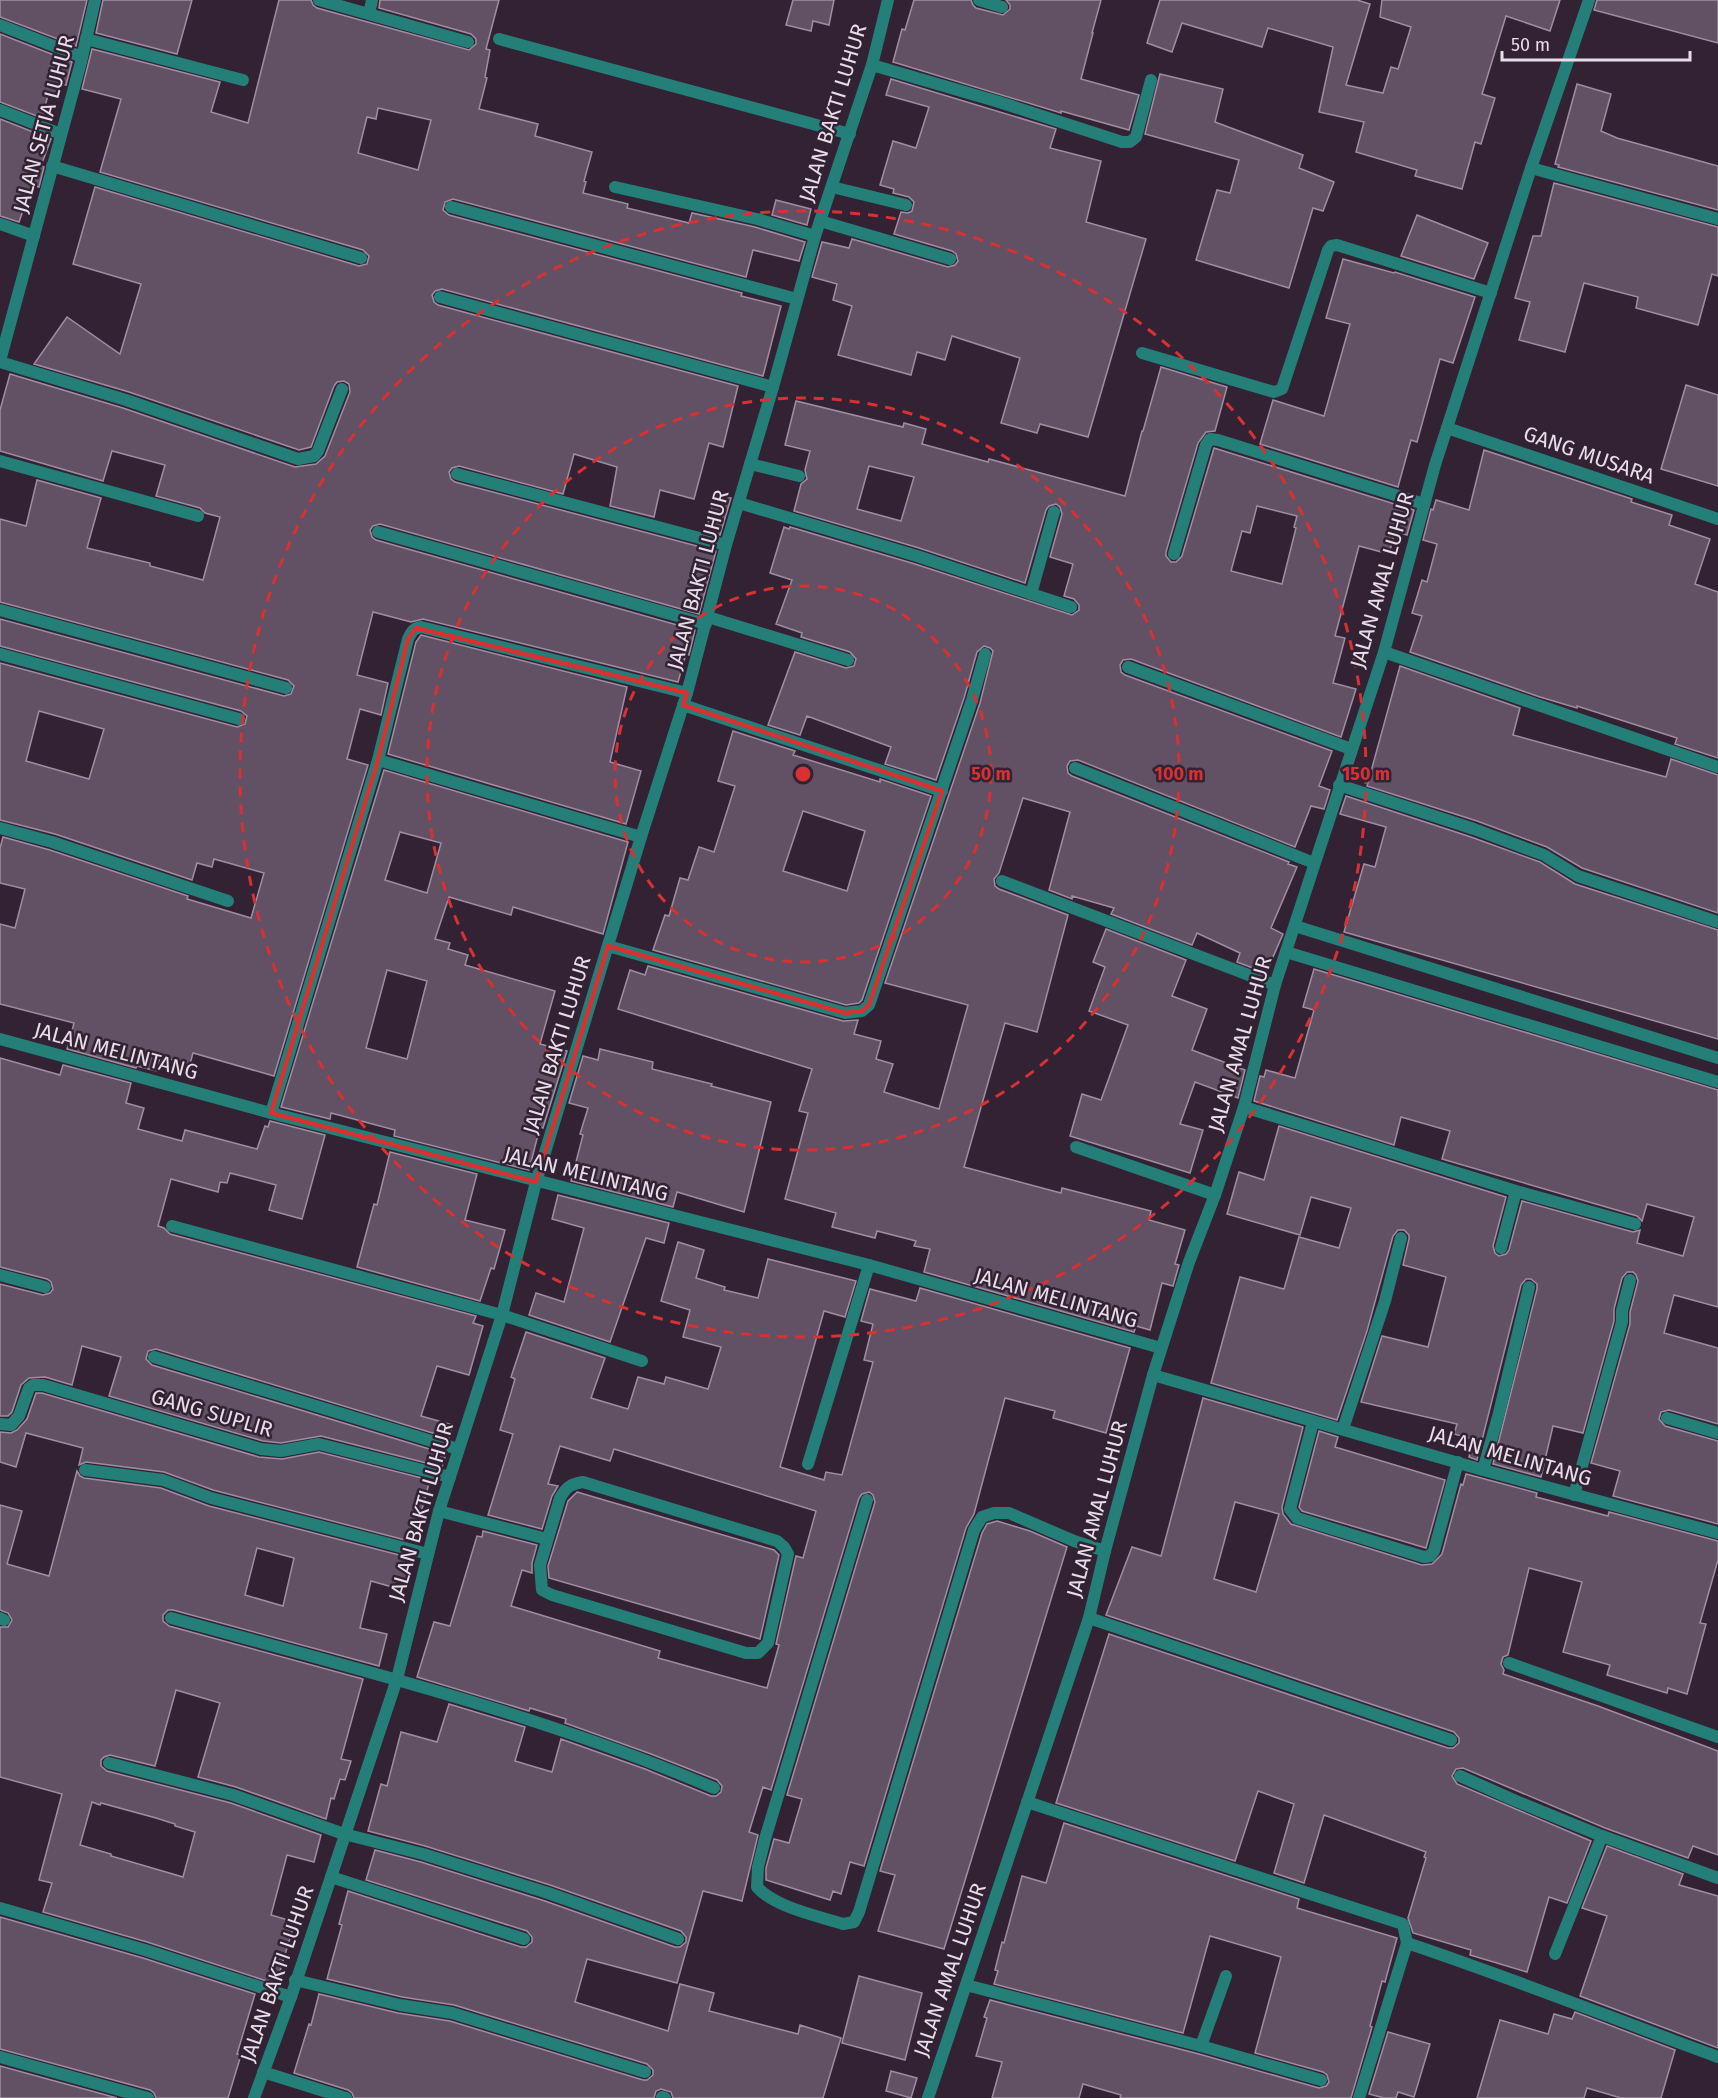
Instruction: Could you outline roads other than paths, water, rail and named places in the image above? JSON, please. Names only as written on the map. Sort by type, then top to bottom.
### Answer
[{"type":"street","name":"JALAN SETIA LUHUR","points":[[0,362],[82,57],[95,0]]},
{"type":"street","points":[[319,0],[468,42]]},
{"type":"street","points":[[369,14],[372,0]]},
{"type":"street","name":"JALAN BAKTI LUHUR","points":[[254,2098],[291,1997],[397,1679],[439,1510],[502,1315],[536,1182],[685,699],[726,545],[815,236],[872,64],[888,0]]},
{"type":"street","points":[[979,0],[1002,7]]},
{"type":"street","name":"JALAN AMAL LUHUR","points":[[928,2098],[1089,1618],[1105,1551],[1161,1348],[1244,1107],[1275,986],[1384,652],[1447,428],[1531,168],[1589,0]]},
{"type":"street","points":[[0,25],[82,57]]},
{"type":"street","points":[[86,39],[243,80]]},
{"type":"street","points":[[499,39],[850,134]]},
{"type":"street","points":[[872,64],[1122,142],[1130,142],[1136,137],[1152,80]]},
{"type":"street","points":[[0,110],[61,134]]},
{"type":"street","points":[[52,166],[361,258]]},
{"type":"street","points":[[1531,168],[1718,219]]},
{"type":"street","points":[[615,187],[757,219],[815,236]]},
{"type":"street","points":[[832,187],[906,205]]},
{"type":"street","points":[[451,207],[797,299]]},
{"type":"street","points":[[820,221],[950,258]]},
{"type":"street","points":[[0,224],[34,236]]},
{"type":"street","points":[[1142,353],[1274,392],[1282,388],[1331,246],[1337,245],[1491,293]]},
{"type":"street","points":[[440,297],[773,387]]},
{"type":"street","points":[[0,362],[126,400],[298,459],[314,456],[318,451],[342,389]]},
{"type":"street","name":"GANG MUSARA","points":[[1447,428],[1718,519]]},
{"type":"street","points":[[1174,554],[1206,445],[1210,439],[1424,504]]},
{"type":"street","points":[[0,461],[198,516]]},
{"type":"street","points":[[750,464],[799,476]]},
{"type":"street","points":[[457,474],[726,545]]},
{"type":"street","points":[[739,503],[917,556],[1071,607]]},
{"type":"street","points":[[1031,594],[1054,512]]},
{"type":"street","points":[[378,532],[848,660]]},
{"type":"street","points":[[0,610],[286,688]]},
{"type":"street","points":[[271,1113],[378,760],[408,639],[416,628],[421,627],[685,699],[942,790]]},
{"type":"street","points":[[1384,652],[1718,767]]},
{"type":"street","points":[[0,654],[240,719]]},
{"type":"street","points":[[608,946],[845,1013],[862,1011],[869,1005],[972,700],[985,654]]},
{"type":"street","points":[[1128,668],[1351,749]]},
{"type":"street","points":[[378,760],[641,837]]},
{"type":"street","points":[[1075,768],[1314,863]]},
{"type":"street","points":[[1339,785],[1504,840],[1544,855],[1578,876],[1718,922]]},
{"type":"street","points":[[0,828],[52,842],[228,901]]},
{"type":"street","points":[[1002,881],[1275,986]]},
{"type":"street","points":[[1295,926],[1718,1058]]},
{"type":"street","points":[[1286,952],[1718,1083]]},
{"type":"street","name":"JALAN MELINTANG","points":[[0,1039],[536,1182],[869,1265],[1161,1348]]},
{"type":"street","points":[[1244,1107],[1516,1191],[1635,1224]]},
{"type":"street","points":[[1076,1147],[1215,1195]]},
{"type":"street","points":[[1501,1248],[1516,1191]]},
{"type":"street","points":[[172,1226],[502,1315],[642,1361]]},
{"type":"street","points":[[1343,1429],[1385,1301],[1401,1238]]},
{"type":"street","points":[[808,1464],[869,1265]]},
{"type":"street","points":[[0,1275],[45,1287]]},
{"type":"street","points":[[1574,1495],[1622,1322],[1622,1311],[1630,1280]]},
{"type":"street","points":[[1483,1470],[1529,1287]]},
{"type":"street","points":[[154,1357],[458,1449]]},
{"type":"street","name":"JALAN MELINTANG","points":[[1153,1375],[1483,1470],[1718,1533]]},
{"type":"street","name":"GANG SUPLIR","points":[[0,1424],[11,1425],[19,1416],[29,1388],[33,1385],[44,1385],[261,1449],[281,1451],[319,1444],[450,1477]]},
{"type":"street","points":[[1667,1418],[1718,1432]]},
{"type":"street","points":[[1313,1422],[1290,1509],[1292,1514],[1297,1518],[1424,1557],[1430,1556],[1434,1551],[1458,1462]]},
{"type":"street","points":[[85,1470],[163,1480],[211,1498],[428,1554]]},
{"type":"street","points":[[583,1482],[777,1541],[788,1554],[768,1643],[758,1653],[746,1653],[552,1595],[542,1590],[541,1579],[540,1565],[547,1539],[565,1488],[573,1483],[583,1482]]},
{"type":"street","points":[[867,1500],[758,1868],[757,1887],[763,1894],[775,1901],[843,1924],[854,1922],[859,1912],[974,1530],[982,1517],[994,1512],[1009,1513],[1074,1541],[1105,1551]]},
{"type":"street","points":[[439,1510],[547,1539]]},
{"type":"street","points":[[171,1618],[397,1679],[544,1725],[653,1762],[714,1788]]},
{"type":"street","points":[[1089,1618],[1450,1740]]},
{"type":"street","points":[[1509,1663],[1718,1737]]},
{"type":"street","points":[[109,1763],[233,1796],[344,1834],[423,1854],[548,1893],[678,1939]]},
{"type":"street","points":[[1460,1776],[1602,1836],[1718,1878]]},
{"type":"street","points":[[1027,1802],[1402,1924],[1407,1943],[1359,2098]]},
{"type":"street","points":[[1556,1954],[1602,1836]]},
{"type":"street","points":[[331,1877],[524,1939]]},
{"type":"street","points":[[0,1908],[145,1950],[291,1997]]},
{"type":"street","points":[[1407,1943],[1478,1966],[1718,2057]]},
{"type":"street","points":[[1201,2046],[1226,1976]]},
{"type":"street","points":[[295,1980],[400,2005],[452,2013],[645,2072]]},
{"type":"street","points":[[966,1985],[1201,2046],[1321,2080]]},
{"type":"street","points":[[0,2057],[148,2098]]},
{"type":"street","points":[[263,2072],[346,2098]]}]
